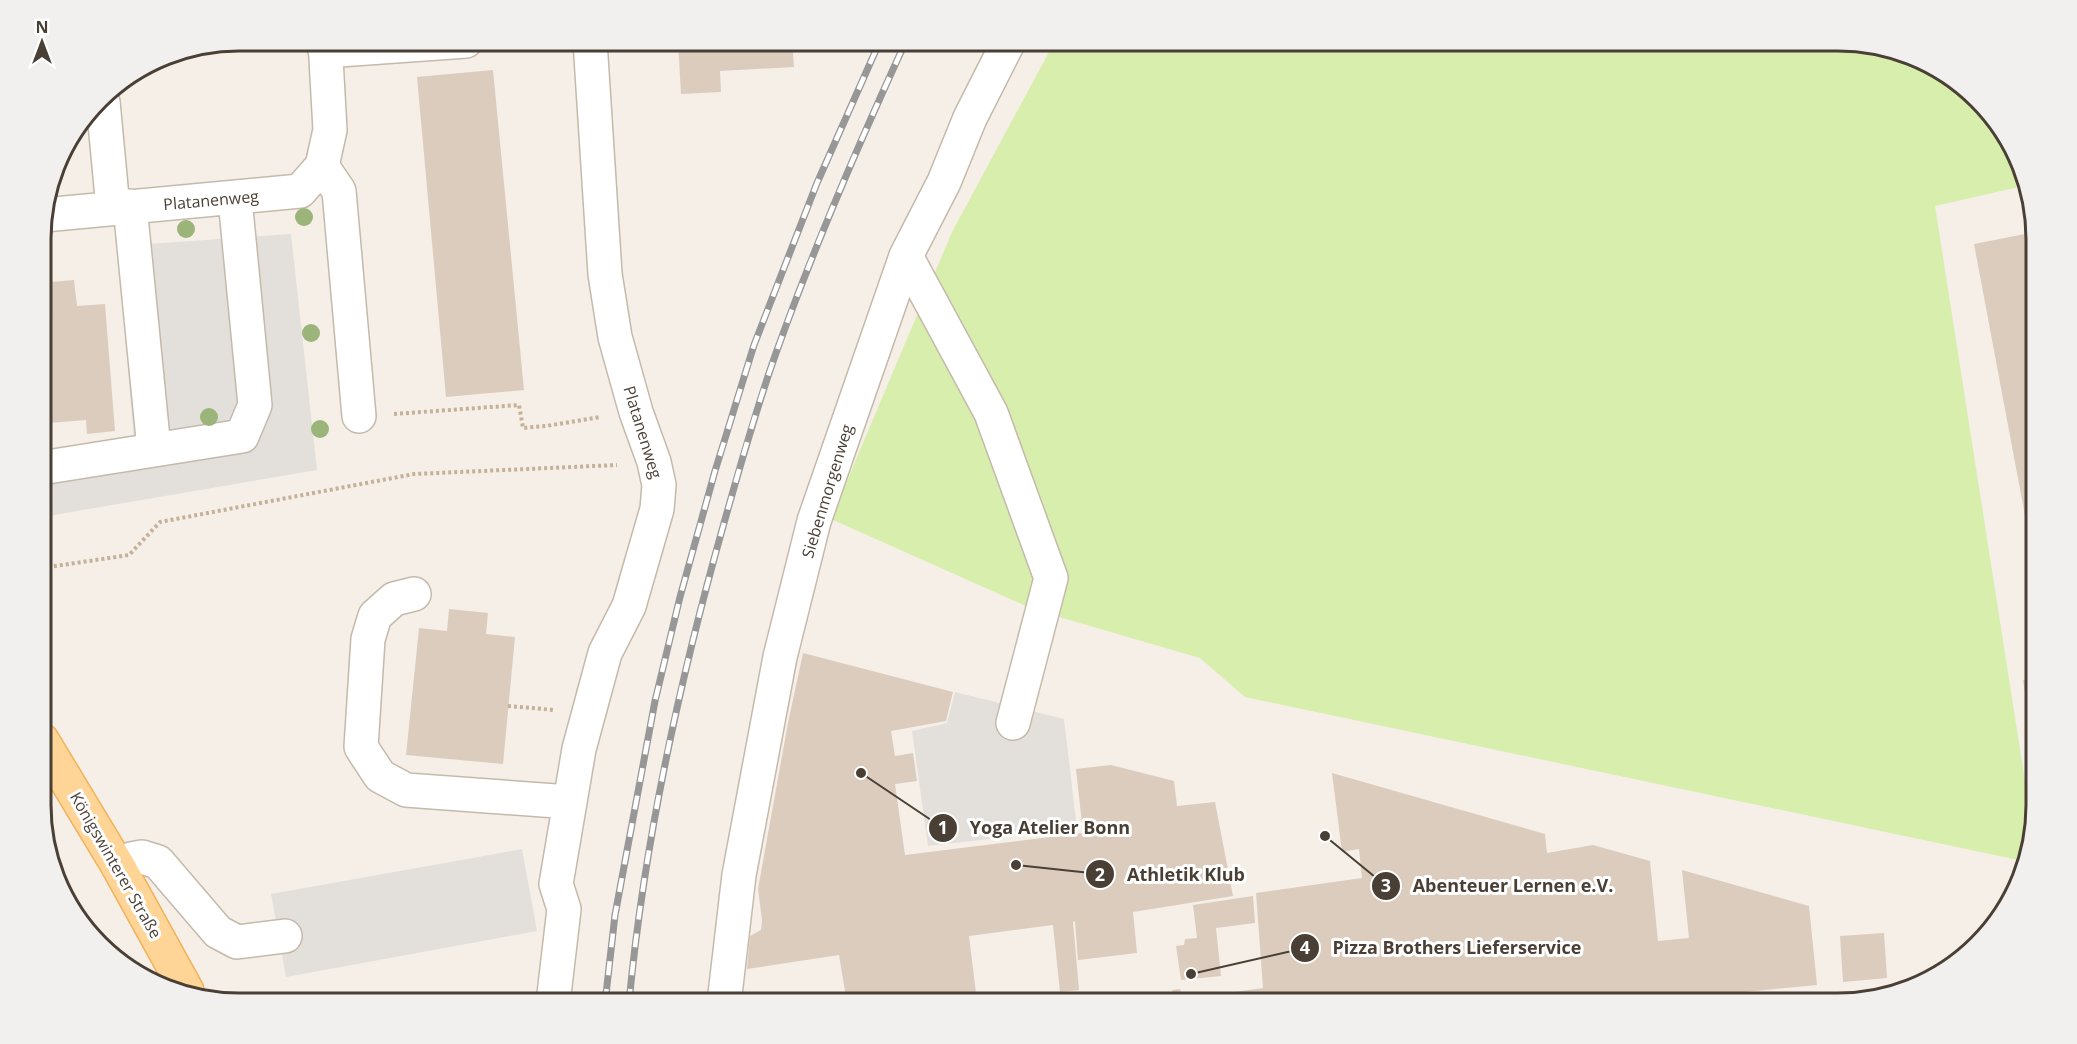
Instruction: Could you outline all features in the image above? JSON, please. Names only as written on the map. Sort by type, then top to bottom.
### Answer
[{"type":"main road","name":"Königswinterer Straße","points":[[51,755],[118,866],[183,984]]},
{"type":"street","name":"Platanenweg","points":[[53,213],[235,199],[300,191],[322,166],[330,130],[325,51]]},
{"type":"street","name":"Platanenweg","points":[[554,993],[564,909],[555,884],[579,749],[605,653],[629,606],[657,509],[659,485],[615,337],[605,274],[591,51]]},
{"type":"street","name":"Siebenmorgenweg","points":[[725,993],[739,875],[780,657],[814,521],[906,256],[944,182],[970,118],[1004,51]]},
{"type":"street","points":[[104,109],[121,207],[154,449]]},
{"type":"street","points":[[322,166],[339,191],[359,416]]},
{"type":"street","points":[[51,466],[242,436],[255,405],[235,199]]},
{"type":"street","points":[[906,256],[991,413],[1051,578],[1012,723]]},
{"type":"street","points":[[414,594],[394,599],[375,616],[368,639],[361,747],[380,776],[406,790],[570,802]]},
{"type":"street","points":[[118,866],[131,858],[142,857],[158,862],[218,932],[237,942],[285,936]]},
{"type":"path","points":[[359,416],[519,405],[523,428],[636,411]]},
{"type":"path","points":[[51,567],[129,555],[160,522],[414,474],[583,468],[654,462]]},
{"type":"path","points":[[508,706],[543,709]]},
{"type":"green space","points":[[1050,51],[1838,51],[1886,57],[1932,76],[1971,106],[1987,125],[2001,145],[2019,187],[1935,206],[2026,788],[2024,829],[2017,860],[1245,697],[1200,658],[1035,610],[831,519],[952,232]]},
{"type":"shaded area","points":[[291,234],[317,470],[51,515],[51,451],[134,440],[118,246]]},
{"type":"shaded area","points":[[955,692],[1064,719],[1077,829],[928,846],[912,731],[947,723]]},
{"type":"shaded area","points":[[522,849],[537,931],[286,977],[271,894]]},
{"type":"building","points":[[679,51],[793,51],[794,67],[720,71],[721,92],[681,94]]},
{"type":"building","points":[[493,70],[524,390],[446,397],[417,77]]},
{"type":"building","points":[[2026,234],[2026,521],[1974,244]]},
{"type":"building","points":[[74,280],[77,306],[105,304],[115,431],[87,434],[86,420],[51,423],[51,282]]},
{"type":"building","points":[[449,609],[488,613],[486,634],[515,637],[503,764],[406,755],[419,628],[447,631]]},
{"type":"building","points":[[803,653],[953,692],[946,721],[891,731],[895,756],[913,753],[917,781],[895,784],[905,855],[1083,833],[1076,769],[1111,765],[1174,781],[1177,806],[1215,802],[1233,896],[1133,912],[1137,953],[1078,960],[1075,921],[1073,922],[1079,990],[1060,992],[1053,925],[969,936],[976,993],[845,993],[839,955],[747,969],[750,936],[761,930],[758,889]]},
{"type":"building","points":[[2023,680],[2026,680],[2026,699]]},
{"type":"building","points":[[1332,773],[1545,834],[1547,853],[1593,845],[1650,861],[1658,941],[1689,938],[1682,870],[1809,906],[1817,985],[1735,993],[1227,993],[1263,988],[1256,893],[1362,878],[1359,849],[1342,852]]},
{"type":"building","points":[[1253,896],[1255,923],[1216,928],[1221,976],[1181,980],[1176,946],[1184,945],[1185,939],[1197,938],[1193,905]]},
{"type":"building","points":[[1884,933],[1887,978],[1843,982],[1840,936]]},
{"type":"building","points":[[1180,989],[1181,993],[1172,993],[1172,990]]},
{"type":"railway","points":[[606,993],[615,915],[655,701],[680,597],[715,471],[754,345],[817,183],[876,51]]},
{"type":"railway","points":[[630,993],[644,882],[666,761],[693,641],[736,480],[769,374],[821,235],[902,51]]},
{"type":"place","name":"Yoga Atelier Bonn","points":[[861,773]]},
{"type":"place","name":"Abenteuer Lernen e.V.","points":[[1325,836]]},
{"type":"place","name":"Athletik Klub","points":[[1016,865]]},
{"type":"place","name":"Pizza Brothers Lieferservice","points":[[1191,974]]}]
